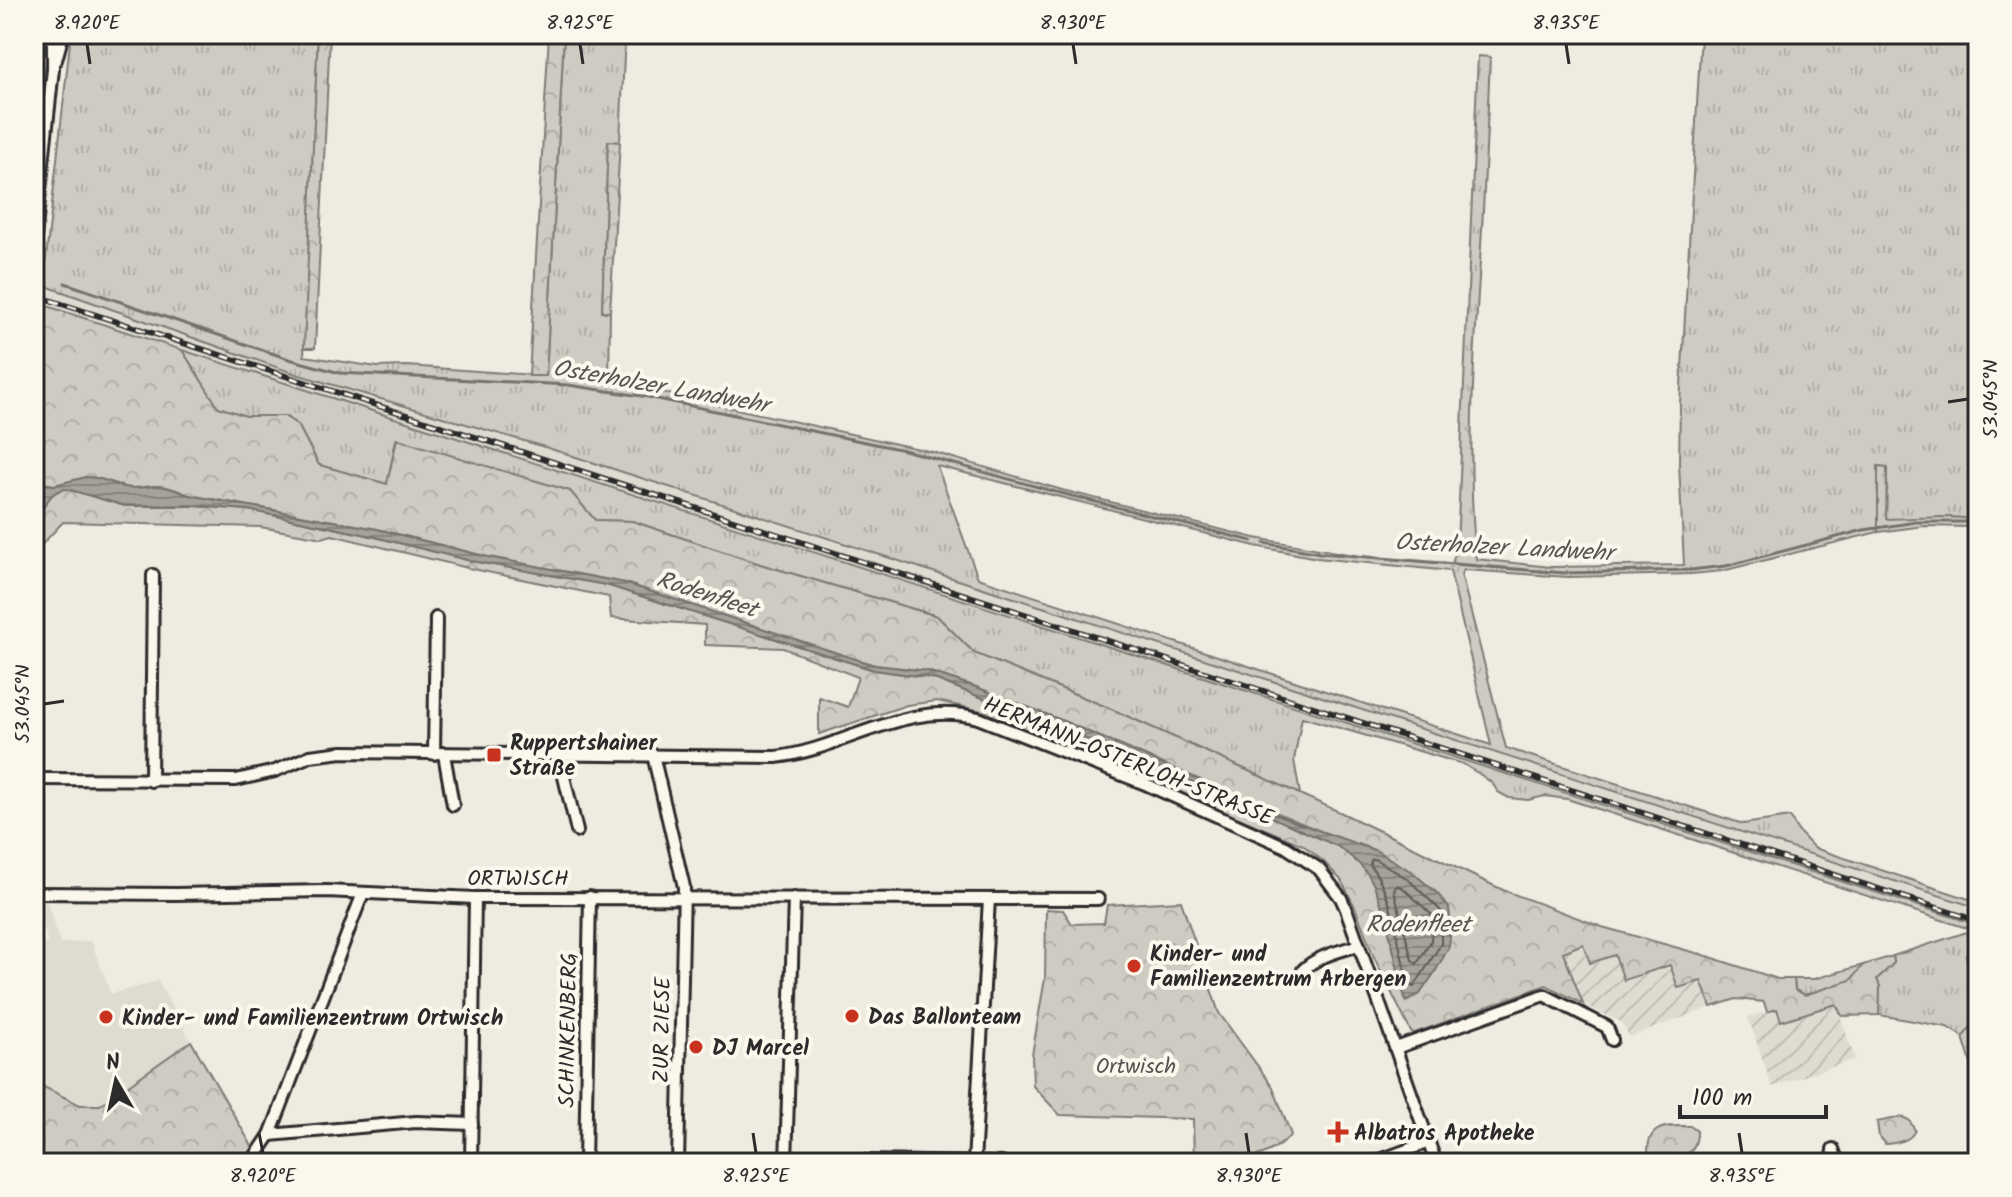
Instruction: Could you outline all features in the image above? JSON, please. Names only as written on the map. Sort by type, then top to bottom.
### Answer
[{"type":"street","points":[[34,248],[53,69],[53,34]]},
{"type":"street","points":[[53,69],[63,34]]},
{"type":"street","points":[[151,781],[153,575]]},
{"type":"street","points":[[436,618],[439,754],[453,805]]},
{"type":"street","name":"HERMANN-OSTERLOH-STRASSE","points":[[34,779],[236,780],[275,771],[322,753],[788,756],[913,715],[931,712],[964,714],[1143,783],[1309,860],[1319,869],[1341,898],[1436,1163]]},
{"type":"street","name":"ZUR ZIESE","points":[[653,755],[684,887],[678,1163]]},
{"type":"street","points":[[559,756],[577,831]]},
{"type":"street","name":"ORTWISCH","points":[[34,893],[326,891],[475,898],[1098,899]]},
{"type":"street","points":[[251,1163],[270,1135],[363,893]]},
{"type":"street","name":"SCHINKENBERG","points":[[585,1163],[590,897]]},
{"type":"street","points":[[471,1163],[475,898]]},
{"type":"street","points":[[786,1163],[794,898]]},
{"type":"street","points":[[974,1163],[989,899]]},
{"type":"street","points":[[1303,970],[1331,954],[1359,945]]},
{"type":"street","points":[[1396,1048],[1544,995],[1607,1027],[1612,1040]]},
{"type":"street","points":[[270,1135],[416,1122],[472,1124]]},
{"type":"street","points":[[1372,1163],[1429,1142]]},
{"type":"street","points":[[1833,1149],[1834,1163]]},
{"type":"street","points":[[851,1163],[1002,1163]]},
{"type":"shaded area","points":[[34,283],[296,374],[548,448],[1978,908],[1978,925],[34,301]]},
{"type":"shaded area","name":"Kinder- und Familienzentrum Ortwisch","points":[[47,902],[60,943],[91,941],[111,994],[158,981],[191,1041],[100,1105],[80,1105],[34,1082],[34,944],[48,943],[37,903]]},
{"type":"shaded area","points":[[1583,944],[1615,955],[1670,964],[1701,980],[1711,1007],[1630,1037],[1621,1022],[1583,1004],[1563,951]]},
{"type":"shaded area","points":[[1836,1004],[1855,1059],[1772,1087],[1748,1017],[1777,1009],[1782,1021]]},
{"type":"green space","points":[[34,34],[49,34],[34,175]]},
{"type":"green space","points":[[71,34],[318,34],[304,356],[377,367],[407,366],[546,376],[564,34],[625,34],[620,142],[608,141],[602,311],[610,312],[609,381],[933,452],[1062,490],[1255,538],[1365,557],[1452,564],[1457,547],[1478,56],[1490,57],[1472,418],[1476,559],[1551,567],[1684,565],[1679,463],[1680,404],[1701,34],[1978,34],[1978,519],[1886,520],[1887,468],[1879,466],[1878,532],[1722,571],[1568,577],[1464,570],[1461,574],[1506,748],[1743,824],[1790,817],[1814,848],[1978,902],[1978,908],[548,448],[296,374],[43,285]],"holes":[[[937,466],[1255,546],[1317,558],[1450,571],[1491,745],[978,578]]]},
{"type":"green space","points":[[318,34],[330,34],[315,348],[304,348]]},
{"type":"green space","points":[[549,34],[564,34],[546,376],[529,376]]},
{"type":"green space","points":[[608,141],[620,142],[610,312],[602,311]]},
{"type":"green space","points":[[41,304],[182,350],[218,407],[246,416],[284,416],[298,425],[319,465],[387,484],[397,439],[570,491],[595,520],[632,521],[763,565],[937,616],[974,653],[1109,708],[1503,890],[1602,927],[1778,979],[1794,979],[1795,990],[1805,995],[1851,980],[1863,965],[1893,956],[1894,963],[1877,979],[1880,987],[1879,1015],[1842,1016],[1836,1004],[1781,1021],[1777,1009],[1767,1012],[1764,1002],[1736,999],[1711,1007],[1701,981],[1678,988],[1670,965],[1624,980],[1615,955],[1590,963],[1583,944],[1563,952],[1583,1004],[1546,985],[1412,1034],[1341,880],[1303,845],[986,712],[937,701],[907,705],[819,734],[819,697],[848,707],[858,677],[783,648],[705,645],[705,625],[611,618],[609,597],[468,568],[332,535],[322,538],[260,527],[63,522],[34,553],[34,346]],"holes":[[[86,477],[128,488],[166,487],[189,495],[377,529],[488,557],[625,583],[858,660],[927,671],[976,687],[1061,720],[1341,840],[1337,846],[1175,774],[932,678],[874,670],[606,585],[471,561],[248,510],[125,506],[67,489],[71,481]]]},
{"type":"green space","points":[[182,350],[1978,925],[1978,952],[1966,955],[1976,1020],[1963,1037],[1947,1027],[1879,1015],[1880,987],[1877,979],[1894,963],[1893,956],[1973,930],[1567,799],[1545,796],[1528,800],[1509,798],[1463,764],[1302,717],[1294,760],[1300,794],[1109,708],[974,653],[937,616],[763,565],[632,521],[595,520],[570,491],[396,440],[387,484],[319,465],[298,425],[285,416],[246,416],[218,407]]},
{"type":"green space","points":[[1878,466],[1887,467],[1886,519],[1978,519],[1978,540],[1974,541],[1968,527],[1924,526],[1878,532]]},
{"type":"green space","name":"Ortwisch","points":[[1181,901],[1219,1013],[1273,1087],[1291,1135],[1258,1156],[1194,1163],[1193,1119],[1060,1115],[1033,1086],[1032,1055],[1045,978],[1046,909],[1063,910],[1072,924],[1104,923],[1107,905]]},
{"type":"green space","points":[[1978,952],[1978,1086],[1963,1037],[1976,1020],[1966,955]]},
{"type":"green space","points":[[1863,965],[1851,980],[1805,995],[1795,990],[1794,979],[1814,979]]},
{"type":"green space","points":[[191,1041],[253,1148],[241,1163],[211,1163],[196,1154],[190,1163],[34,1163],[34,1147],[42,1143],[34,1126],[34,1082],[80,1105],[100,1105]]},
{"type":"green space","points":[[1902,1117],[1909,1120],[1915,1130],[1913,1134],[1903,1141],[1885,1144],[1879,1137],[1877,1122]]},
{"type":"green space","points":[[1690,1126],[1697,1131],[1696,1141],[1687,1155],[1664,1161],[1648,1154],[1655,1132],[1666,1127]]},
{"type":"water","points":[[86,477],[128,488],[166,487],[189,495],[377,529],[488,557],[625,583],[858,660],[927,671],[976,687],[1061,720],[1295,822],[1377,851],[1412,872],[1449,908],[1449,947],[1420,994],[1406,1002],[1386,919],[1375,888],[1362,868],[1337,846],[1175,774],[932,678],[874,670],[606,585],[471,561],[248,510],[125,506],[67,489],[55,493],[34,520],[34,481],[54,485]]},
{"type":"waterway","name":"Osterholzer Landwehr","points":[[65,283],[289,359],[340,373],[568,385],[648,397],[904,450],[1252,541]]},
{"type":"waterway","name":"Rodenfleet","points":[[34,448],[37,463]]},
{"type":"waterway","name":"Osterholzer Landwehr","points":[[1264,543],[1320,553],[1564,573],[1690,570],[1726,566],[1864,530],[1916,522],[1978,522]]},
{"type":"railway","points":[[34,295],[1978,921]]},
{"type":"place","name":"Ruppertshainer Straße","points":[[494,755]]},
{"type":"place","name":"Kinder- und Familienzentrum Arbergen","points":[[1134,966]]},
{"type":"place","name":"Das Ballonteam","points":[[852,1016]]},
{"type":"place","name":"Kinder- und Familienzentrum Ortwisch","points":[[106,1017]]},
{"type":"place","name":"DJ Marcel","points":[[696,1047]]},
{"type":"place","name":"Albatros Apotheke","points":[[1338,1132]]}]
